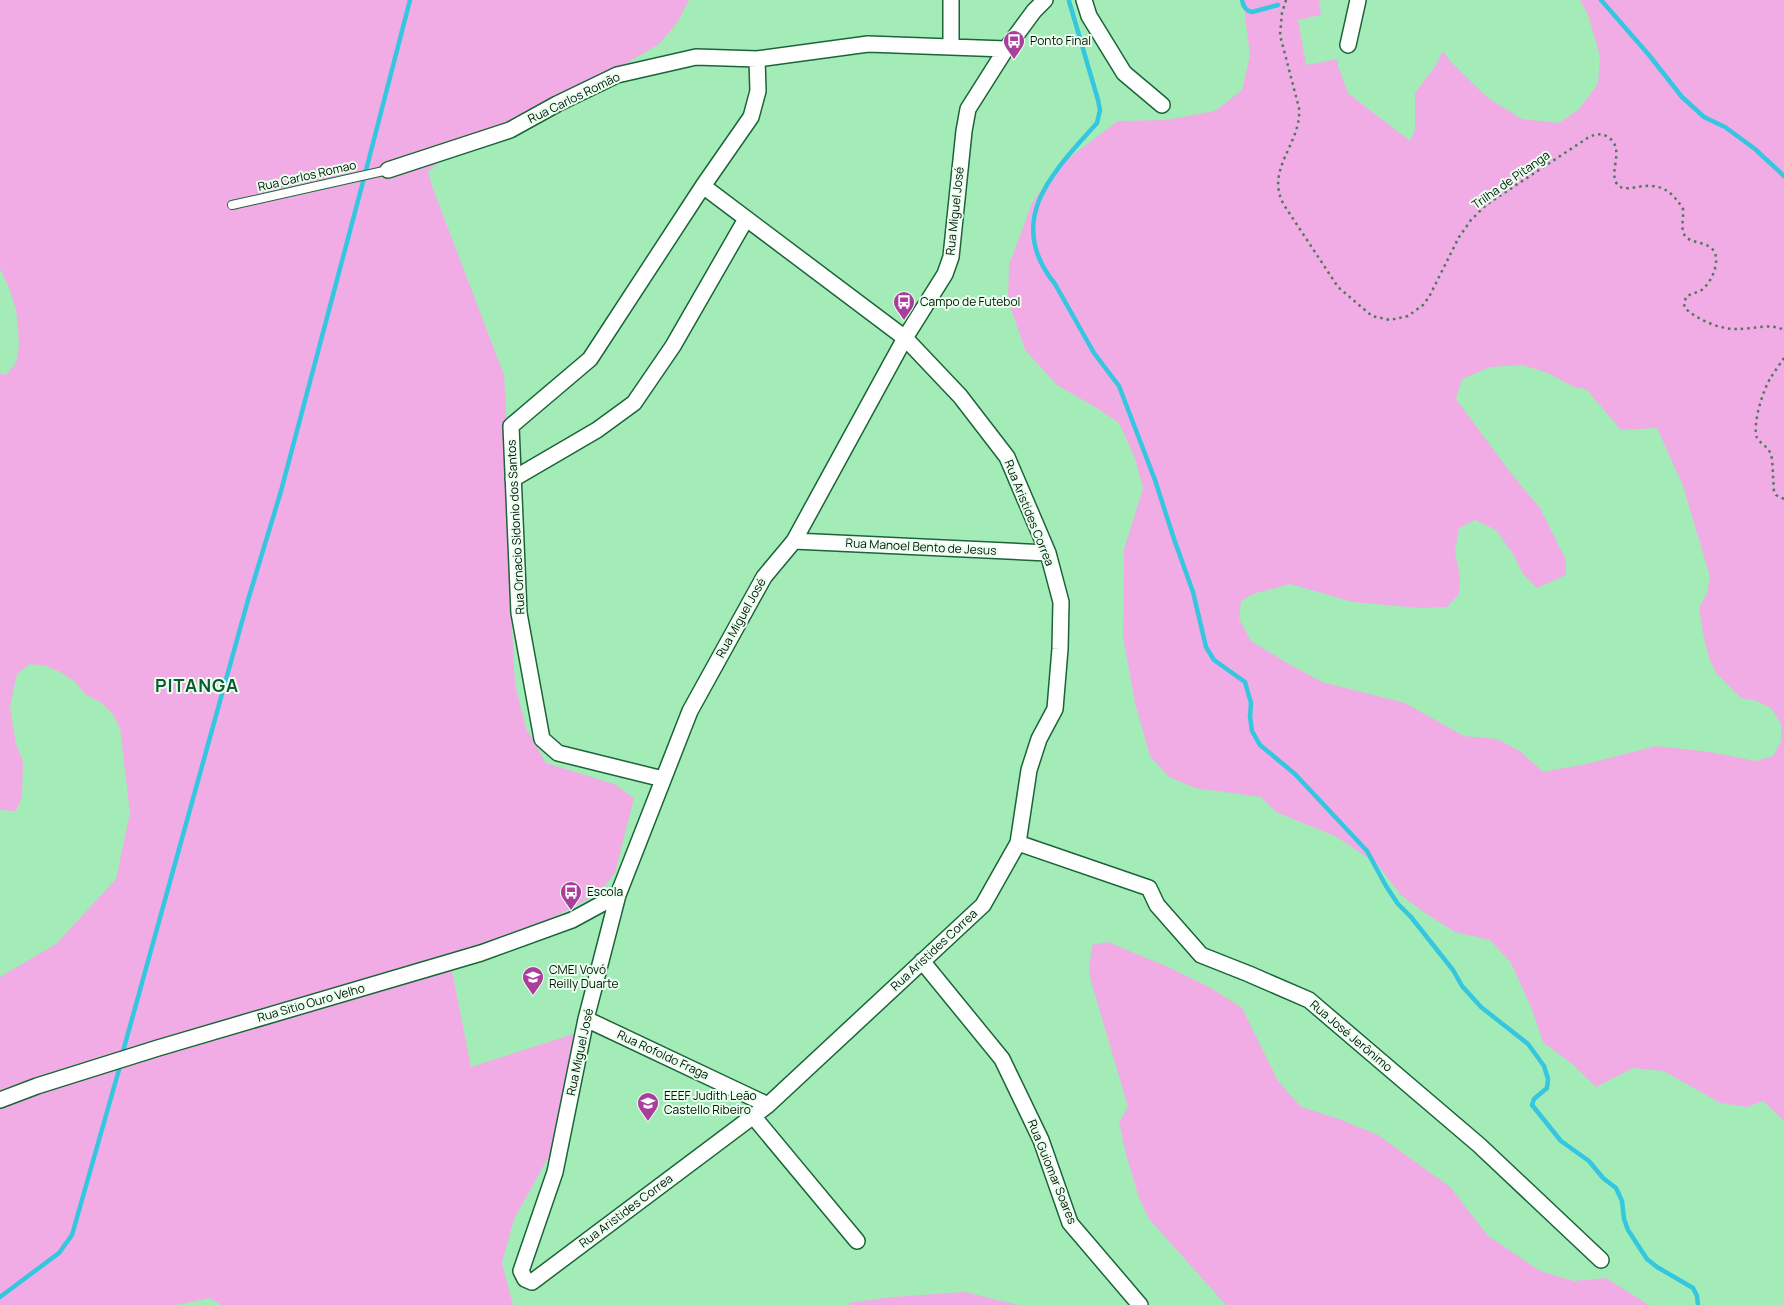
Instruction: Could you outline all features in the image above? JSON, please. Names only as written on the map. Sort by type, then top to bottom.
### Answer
[{"type":"street","points":[[951,0],[951,47]]},
{"type":"street","name":"Rua Miguel José","points":[[525,1279],[521,1271],[555,1172],[586,1019],[618,894],[690,711],[759,585],[794,541],[905,338],[945,274],[951,257],[968,109],[1006,49],[1034,11],[1045,0]]},
{"type":"street","points":[[1084,0],[1089,16],[1124,72],[1162,106]]},
{"type":"street","points":[[1348,45],[1358,0]]},
{"type":"street","name":"Rua Carlos Romão","points":[[388,170],[510,130],[557,104],[617,75],[696,57],[757,59],[868,44],[1006,49]]},
{"type":"street","name":"Rua Ornacio Sidonio dos Santos","points":[[663,779],[558,753],[542,739],[519,613],[511,426],[590,359],[702,186],[751,118],[758,91],[757,59]]},
{"type":"street","name":"Rua Aristides Correa","points":[[525,1279],[532,1282],[768,1105],[983,905],[1018,843],[1029,770],[1039,739],[1055,709],[1062,602],[1048,553],[1007,457],[960,396],[905,338],[702,186]]},
{"type":"street","points":[[513,479],[597,430],[634,403],[673,346],[746,219]]},
{"type":"street","name":"Rua Manoel Bento de Jesus","points":[[794,541],[1048,553]]},
{"type":"street","name":"Rua José Jerônimo","points":[[1018,843],[1149,888],[1157,905],[1201,955],[1309,1000],[1479,1145],[1601,1260]]},
{"type":"street","name":"Rua Sitio Ouro Velho","points":[[0,1100],[37,1086],[158,1048],[481,953],[572,920],[618,894]]},
{"type":"street","name":"Rua Guiomar Soares","points":[[922,961],[1002,1059],[1041,1140],[1070,1223],[1140,1305]]},
{"type":"street","name":"Rua Rofoldo Fraga","points":[[586,1019],[768,1105]]},
{"type":"street","points":[[753,1116],[857,1241]]},
{"type":"lane","name":"Rua Carlos Romao","points":[[232,205],[388,170]]},
{"type":"path","name":"Trilha de Pitanga","points":[[1286,0],[1282,13],[1280,35],[1300,116],[1296,135],[1279,170],[1278,192],[1284,205],[1338,287],[1372,316],[1390,320],[1399,319],[1416,311],[1429,297],[1458,237],[1478,212],[1589,137],[1599,134],[1609,138],[1616,147],[1614,177],[1618,185],[1625,189],[1652,185],[1664,189],[1680,204],[1684,235],[1688,239],[1711,248],[1716,254],[1716,266],[1708,284],[1698,292],[1686,297],[1685,308],[1713,325],[1722,328],[1739,330],[1776,327],[1784,330]]},
{"type":"path","points":[[1784,358],[1770,378],[1763,394],[1758,411],[1756,431],[1758,440],[1767,446],[1772,459],[1774,491],[1784,499]]},
{"type":"shaded area","points":[[0,0],[689,0],[677,23],[659,44],[551,106],[462,141],[428,172],[504,375],[510,477],[509,574],[515,684],[526,728],[546,763],[614,784],[634,798],[615,873],[598,894],[528,930],[449,956],[471,1067],[589,1029],[553,1149],[514,1219],[502,1263],[513,1305],[221,1305],[210,1298],[176,1305],[0,1305],[0,977],[56,944],[116,879],[130,813],[120,728],[112,713],[100,702],[85,694],[75,682],[62,673],[46,666],[30,664],[17,674],[10,707],[16,744],[23,761],[22,797],[16,811],[0,810],[0,373],[6,375],[16,363],[19,345],[16,310],[10,290],[0,269]]},
{"type":"shaded area","points":[[1243,0],[1319,0],[1321,15],[1298,20],[1306,65],[1338,59],[1338,66],[1348,93],[1410,141],[1415,130],[1415,93],[1436,65],[1443,51],[1450,61],[1488,98],[1522,119],[1559,123],[1578,110],[1598,84],[1600,56],[1588,15],[1580,0],[1784,0],[1784,1121],[1763,1101],[1747,1107],[1720,1103],[1664,1071],[1633,1068],[1596,1087],[1571,1063],[1543,1042],[1532,1009],[1511,963],[1490,940],[1455,932],[1425,913],[1401,895],[1377,864],[1337,837],[1276,812],[1261,797],[1195,788],[1169,777],[1150,756],[1135,703],[1123,637],[1124,549],[1143,489],[1135,458],[1119,423],[1057,385],[1025,350],[1008,300],[1009,265],[1032,203],[1058,166],[1118,121],[1166,120],[1215,111],[1242,90],[1250,55]],"holes":[[[1522,365],[1548,373],[1574,387],[1586,389],[1621,430],[1657,428],[1683,486],[1710,577],[1707,593],[1699,608],[1709,658],[1716,673],[1741,698],[1757,701],[1772,709],[1781,724],[1781,741],[1773,756],[1755,761],[1710,752],[1656,746],[1586,764],[1543,772],[1520,751],[1497,739],[1464,736],[1405,703],[1322,682],[1251,641],[1239,619],[1241,601],[1253,594],[1290,584],[1353,602],[1419,608],[1447,607],[1459,594],[1460,576],[1455,552],[1459,528],[1475,520],[1496,530],[1513,554],[1523,574],[1537,588],[1566,575],[1566,560],[1540,508],[1510,472],[1456,399],[1462,379],[1490,367]]]},
{"type":"shaded area","points":[[1108,942],[1168,967],[1211,988],[1242,1008],[1278,1081],[1301,1107],[1339,1119],[1378,1135],[1450,1187],[1488,1236],[1540,1271],[1574,1281],[1606,1278],[1649,1305],[1226,1305],[1149,1219],[1139,1198],[1119,1122],[1128,1107],[1089,970],[1092,945]]},
{"type":"shaded area","points":[[965,1292],[1018,1305],[850,1305],[848,1303],[892,1297]]},
{"type":"waterway","points":[[122,1055],[248,600],[281,491],[410,0]]},
{"type":"waterway","points":[[1242,0],[1245,8],[1252,12],[1278,5]]},
{"type":"waterway","points":[[1601,0],[1649,55],[1682,97],[1704,117],[1725,127],[1755,149],[1784,176]]},
{"type":"waterway","points":[[1069,1],[1100,110],[1097,123],[1065,159],[1051,178],[1040,198],[1034,218],[1034,239],[1040,261],[1094,353],[1119,386],[1155,480],[1193,592],[1206,647],[1214,660],[1245,682],[1251,703],[1252,731],[1260,745],[1295,774],[1367,851],[1398,904],[1411,917],[1453,970],[1462,986],[1481,1007],[1528,1044],[1544,1066],[1548,1079],[1547,1088],[1534,1099],[1532,1105],[1561,1141],[1589,1161],[1603,1178],[1616,1188],[1622,1201],[1624,1219],[1628,1230],[1647,1259],[1693,1288],[1697,1296],[1698,1305]]},
{"type":"waterway","points":[[0,1297],[59,1253],[72,1235],[120,1066]]},
{"type":"place","name":"Ponto Final","points":[[1014,60]]},
{"type":"place","name":"Campo de Futebol","points":[[904,321]]},
{"type":"place","name":"Escola","points":[[571,911]]},
{"type":"place","name":"CMEI Vovó Reilly Duarte","points":[[533,996]]},
{"type":"place","name":"EEEF Judith Leão Castello Ribeiro","points":[[648,1122]]},
{"type":"district","name":"PITANGA","points":[[197,686]]}]
